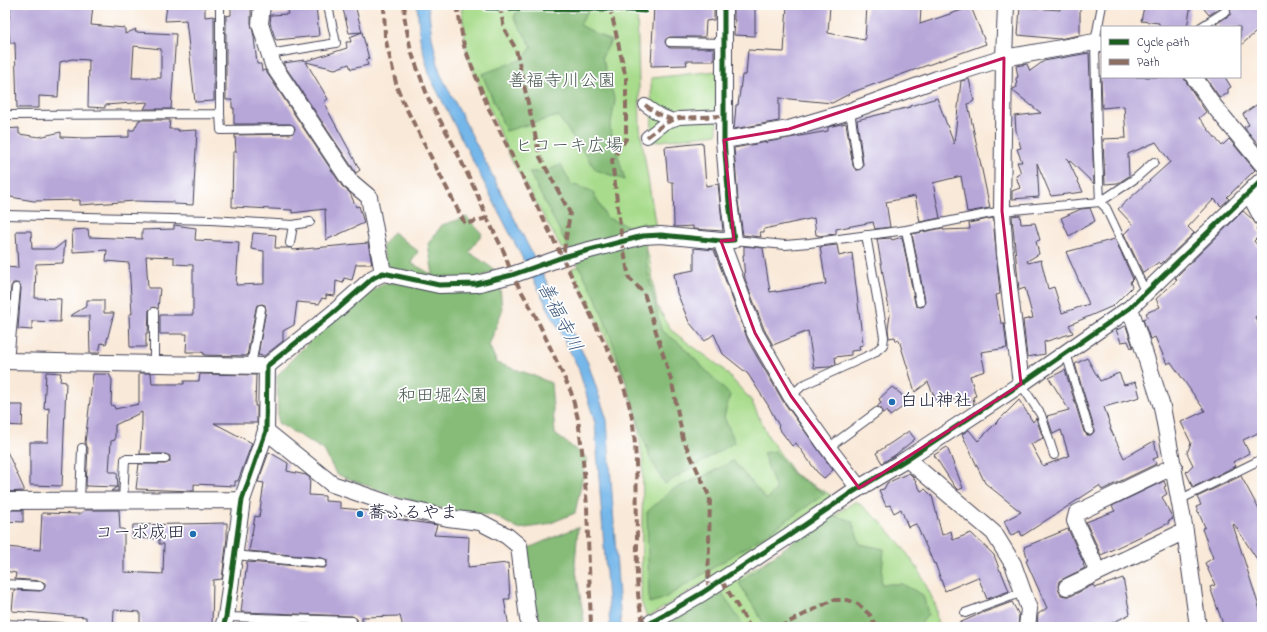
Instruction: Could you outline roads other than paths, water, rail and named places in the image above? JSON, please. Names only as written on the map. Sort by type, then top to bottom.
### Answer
[{"type":"street","points":[[262,5],[260,24],[273,65],[311,130],[350,181],[369,197],[383,273]]},
{"type":"street","points":[[724,5],[724,140],[729,202],[727,241],[755,334],[791,396],[859,488]]},
{"type":"street","points":[[1006,5],[1002,211],[1005,254],[1021,384]]},
{"type":"street","points":[[724,140],[789,129],[850,111],[937,79],[1004,58],[1099,43]]},
{"type":"street","points":[[1195,78],[1214,106],[1262,164]]},
{"type":"street","points":[[645,105],[658,114],[673,120]]},
{"type":"street","points":[[647,137],[665,123],[679,118],[724,116]]},
{"type":"street","points":[[645,627],[708,589],[788,537],[859,488],[907,459],[1066,354],[1130,308],[1262,180]]},
{"type":"street","points":[[1249,193],[1262,218]]},
{"type":"street","points":[[7,361],[259,366],[332,314],[373,278],[383,273],[439,285],[476,284],[515,274],[560,258],[643,236],[661,235],[727,241]]},
{"type":"street","points":[[1130,308],[1162,407],[1185,531],[1198,627]]},
{"type":"street","points":[[224,622],[242,500],[266,431],[259,366]]},
{"type":"street","points":[[266,431],[332,484],[399,507],[448,518],[480,522],[507,536],[519,546],[528,619],[531,627]]},
{"type":"street","points":[[907,459],[994,533],[1013,564],[1029,609],[1027,627]]},
{"type":"street","points":[[1098,572],[1075,521],[1077,513],[1174,466]]},
{"type":"street","points":[[5,501],[242,500]]},
{"type":"street","points":[[1067,586],[1185,531]]},
{"type":"lane","points":[[220,5],[220,130],[290,129]]},
{"type":"lane","points":[[1102,5],[1099,43],[1097,135],[1100,202],[1106,208],[1146,293]]},
{"type":"lane","points":[[269,54],[336,43],[328,6]]},
{"type":"lane","points":[[1203,26],[1226,11]]},
{"type":"lane","points":[[670,42],[724,43]]},
{"type":"lane","points":[[850,111],[858,165]]},
{"type":"lane","points":[[5,115],[220,114]]},
{"type":"lane","points":[[727,241],[785,245],[809,243],[906,230],[1002,211],[1100,202],[1136,178],[1154,162]]},
{"type":"lane","points":[[5,216],[211,220],[293,225],[310,222]]},
{"type":"lane","points":[[290,243],[293,225]]},
{"type":"lane","points":[[906,230],[920,302]]},
{"type":"lane","points":[[791,396],[803,385],[874,353],[883,345],[884,337],[866,235]]},
{"type":"lane","points":[[7,361],[16,288]]},
{"type":"lane","points":[[259,366],[261,309]]},
{"type":"lane","points":[[154,312],[154,364]]},
{"type":"lane","points":[[1066,354],[1089,430]]},
{"type":"lane","points":[[1021,384],[1041,415],[1054,455]]},
{"type":"lane","points":[[828,448],[877,412]]},
{"type":"lane","points":[[80,501],[82,448]]},
{"type":"lane","points":[[123,501],[125,459],[165,459]]},
{"type":"lane","points":[[1179,500],[1262,459]]},
{"type":"lane","points":[[234,555],[322,563]]},
{"type":"lane","points":[[5,584],[40,586]]},
{"type":"lane","points":[[965,613],[1023,592]]},
{"type":"lane","points":[[224,622],[352,621],[352,627]]},
{"type":"lane","points":[[5,624],[62,627]]},
{"type":"water","name":"善福寺川","points":[[417,5],[428,5],[432,37],[440,73],[588,363],[607,420],[621,627],[610,627],[595,423],[578,367],[430,77],[420,39]]},
{"type":"place","name":"白山神社","points":[[892,402]]},
{"type":"place","name":"蕎ふるやま","points":[[360,514]]},
{"type":"place","name":"コーポ成田","points":[[193,534]]},
{"type":"park label","name":"善福寺川公園","points":[[562,82]]},
{"type":"park label","name":"ヒコーキ広場","points":[[569,147]]},
{"type":"park label","name":"和田堀公園","points":[[443,397]]}]
